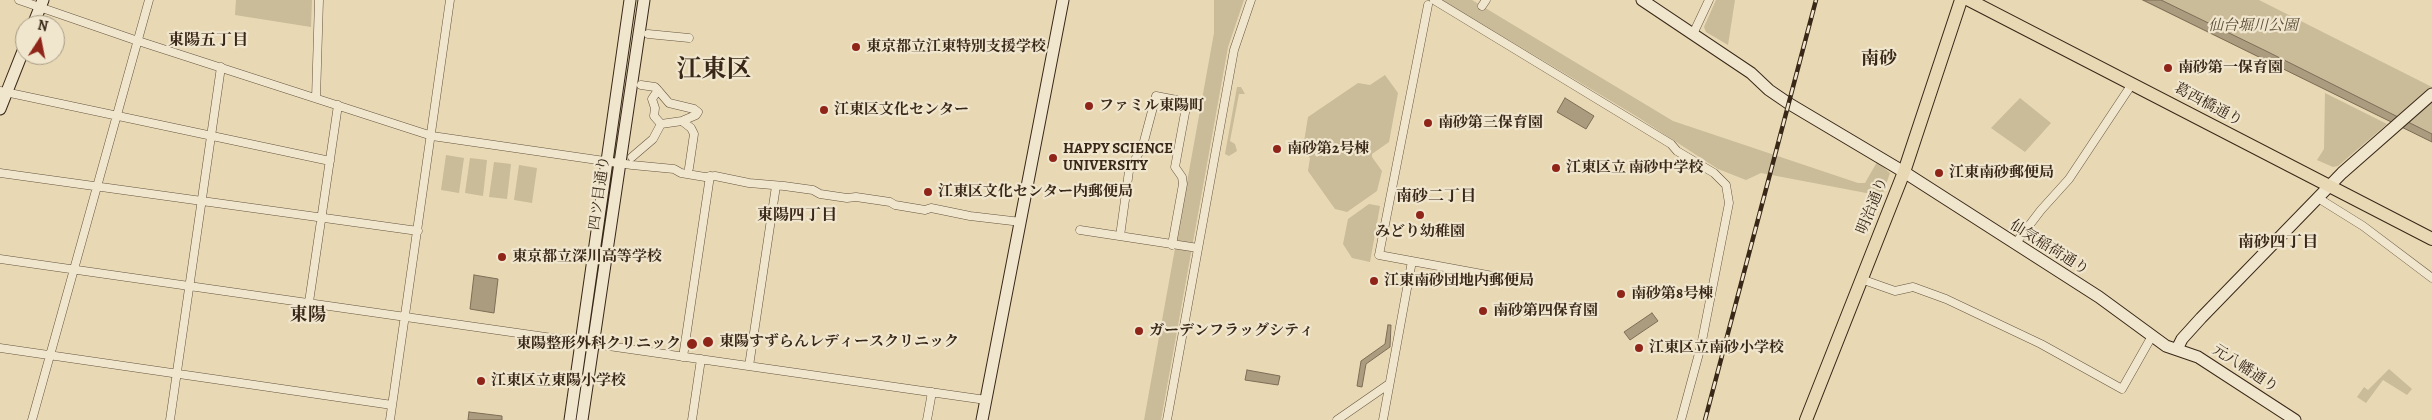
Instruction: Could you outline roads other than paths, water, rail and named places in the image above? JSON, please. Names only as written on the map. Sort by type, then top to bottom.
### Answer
[{"type":"main road","name":"明治通り","points":[[1806,420],[1904,172],[1961,0]]},
{"type":"main road","name":"葛西橋通り","points":[[1969,0],[2432,239]]},
{"type":"street","points":[[19,0],[42,4],[138,41],[432,136],[620,163],[655,166],[674,169],[681,173],[1021,222]]},
{"type":"street","points":[[32,420],[149,0]]},
{"type":"street","points":[[316,98],[319,0]]},
{"type":"street","points":[[390,420],[450,0]]},
{"type":"street","name":"四ツ目通り","points":[[570,420],[630,0]]},
{"type":"street","name":"四ツ目通り","points":[[582,420],[644,0]]},
{"type":"street","points":[[982,420],[1063,0]]},
{"type":"street","points":[[1167,420],[1234,50],[1251,0]]},
{"type":"street","points":[[1693,34],[1709,0]]},
{"type":"street","name":"仙気稲荷通り","points":[[1645,1],[1751,73],[1769,90],[1788,103],[1904,172],[2099,297],[2166,346],[2177,349]]},
{"type":"street","points":[[1509,278],[1379,256],[1431,2],[1671,144],[1677,151],[1714,173],[1726,185],[1729,203],[1701,346],[1681,420]]},
{"type":"street","points":[[648,34],[689,38]]},
{"type":"street","points":[[0,109],[3,92],[16,65]]},
{"type":"street","points":[[170,420],[221,67]]},
{"type":"street","points":[[2015,244],[2041,210],[2069,179],[2132,84]]},
{"type":"street","points":[[641,85],[655,87],[669,103],[690,107],[698,112],[682,122],[661,124]]},
{"type":"street","points":[[658,90],[652,99],[655,108],[654,116],[661,124]]},
{"type":"street","points":[[3,92],[330,161]]},
{"type":"street","points":[[2177,349],[2182,339],[2201,318],[2355,161],[2432,94]]},
{"type":"street","points":[[1120,236],[1129,171],[1143,145],[1156,96],[1187,102],[1175,167],[1182,177],[1183,184],[1172,244]]},
{"type":"street","points":[[309,302],[338,105]]},
{"type":"street","points":[[682,122],[694,134],[689,168]]},
{"type":"street","points":[[632,157],[653,139],[661,124]]},
{"type":"street","points":[[0,173],[418,232]]},
{"type":"street","points":[[683,357],[710,176]]},
{"type":"street","points":[[749,366],[776,186]]},
{"type":"street","points":[[2318,198],[2363,226],[2432,278]]},
{"type":"street","points":[[1080,230],[1198,248]]},
{"type":"street","points":[[0,259],[986,400]]},
{"type":"street","points":[[1383,420],[1412,261]]},
{"type":"street","points":[[1862,279],[1895,291],[1912,287],[1946,299],[2041,344],[2122,389],[2152,336]]},
{"type":"street","points":[[0,348],[392,405]]},
{"type":"street","name":"元八幡通り","points":[[2177,349],[2198,356],[2294,420]]},
{"type":"street","points":[[692,420],[700,359]]},
{"type":"street","points":[[1337,420],[1389,384]]},
{"type":"street","points":[[927,420],[932,392]]},
{"type":"railway","points":[[1705,420],[1816,0]]},
{"type":"place","name":"東京都立江東特別支援学校","points":[[856,47]]},
{"type":"place","name":"南砂第一保育園","points":[[2168,68]]},
{"type":"place","name":"ファミル東陽町","points":[[1089,106]]},
{"type":"place","name":"江東区文化センター","points":[[824,110]]},
{"type":"place","name":"南砂第三保育園","points":[[1428,123]]},
{"type":"place","name":"南砂第2号棟","points":[[1277,149]]},
{"type":"place","name":"HAPPY SCIENCE UNIVERSITY","points":[[1053,158]]},
{"type":"place","name":"江東区立 南砂中学校","points":[[1556,168]]},
{"type":"place","name":"江東南砂郵便局","points":[[1939,173]]},
{"type":"place","name":"江東区文化センター内郵便局","points":[[928,192]]},
{"type":"place","name":"みどり幼稚園","points":[[1420,215]]},
{"type":"place","name":"東京都立深川高等学校","points":[[502,257]]},
{"type":"place","name":"江東南砂団地内郵便局","points":[[1374,281]]},
{"type":"place","name":"南砂第8号棟","points":[[1621,294]]},
{"type":"place","name":"南砂第四保育園","points":[[1483,311]]},
{"type":"place","name":"ガーデンフラッグシティ","points":[[1139,331]]},
{"type":"place","name":"東陽すずらんレディースクリニック","points":[[708,342]]},
{"type":"place","name":"東陽整形外科クリニック","points":[[692,344]]},
{"type":"place","name":"江東区立南砂小学校","points":[[1639,348]]},
{"type":"place","name":"江東区立東陽小学校","points":[[481,381]]},
{"type":"district","name":"東陽五丁目","points":[[208,41]]},
{"type":"district","name":"南砂","points":[[1879,60]]},
{"type":"district","name":"江東区","points":[[714,71]]},
{"type":"district","name":"南砂二丁目","points":[[1436,197]]},
{"type":"district","name":"東陽四丁目","points":[[797,216]]},
{"type":"district","name":"南砂四丁目","points":[[2278,243]]},
{"type":"district","name":"東陽","points":[[308,316]]},
{"type":"park label","name":"仙台堀川公園","points":[[2253,26]]}]
